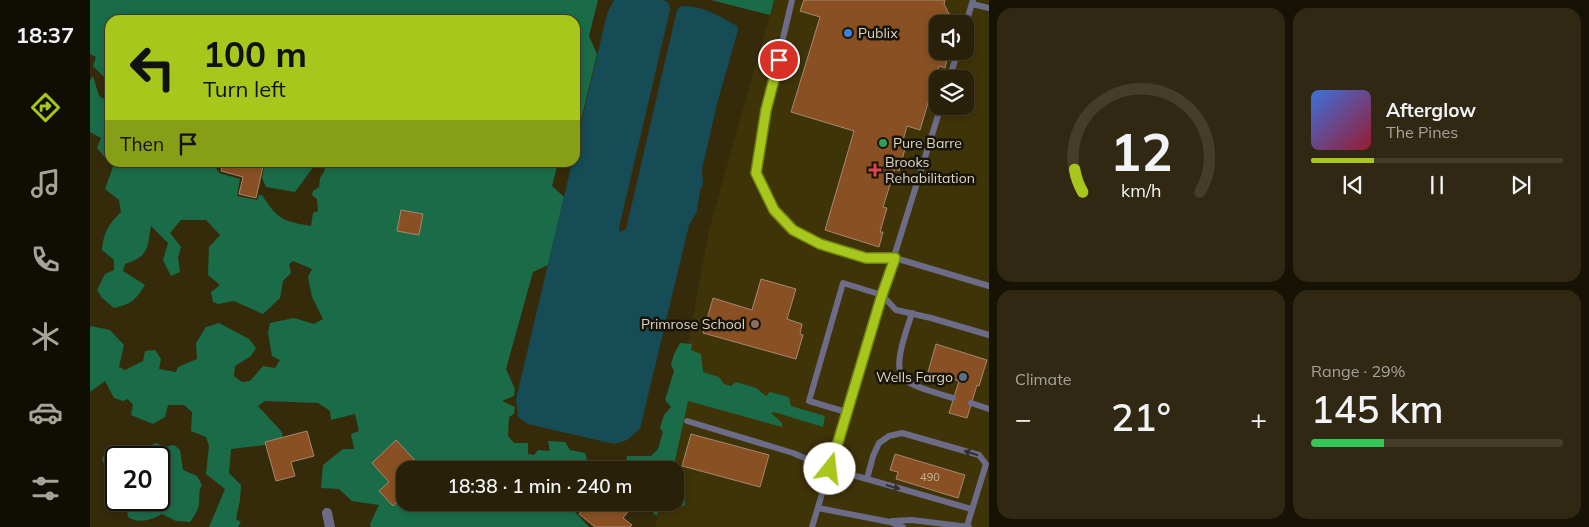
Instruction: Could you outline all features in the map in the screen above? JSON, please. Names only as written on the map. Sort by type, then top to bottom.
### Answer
[{"type":"street","points":[[327,513],[330,527]]},
{"type":"lane","points":[[792,0],[766,110],[756,173],[774,210],[793,230],[820,244],[866,258],[895,258],[989,286]]},
{"type":"lane","points":[[968,15],[972,2],[989,8]]},
{"type":"lane","points":[[812,527],[938,115]]},
{"type":"lane","points":[[846,412],[809,401],[843,283],[882,295],[896,310],[989,335]]},
{"type":"lane","points":[[912,313],[900,356],[899,367],[902,378],[917,387],[953,398]]},
{"type":"lane","points":[[971,403],[989,409]]},
{"type":"lane","points":[[687,421],[793,453],[830,469],[971,509]]},
{"type":"lane","points":[[867,479],[873,456],[879,443],[889,436],[902,433],[979,456],[986,464],[976,499],[971,509],[968,527],[912,520],[890,522]]},
{"type":"lane","points":[[818,508],[890,522],[903,527]]},
{"type":"shaded area","points":[[774,0],[989,0],[989,527],[655,527],[658,511],[684,511],[684,461],[667,461],[709,230]]},
{"type":"green space","points":[[90,0],[598,0],[589,36],[597,54],[580,124],[580,15],[105,15],[105,78],[93,66],[96,57],[90,54]]},
{"type":"green space","points":[[711,0],[774,0],[770,15]]},
{"type":"green space","points":[[93,76],[99,96],[105,99],[105,158],[97,148],[101,138],[90,132],[90,80]]},
{"type":"green space","points":[[113,167],[215,167],[219,173],[240,179],[237,196],[257,200],[259,195],[262,195],[272,210],[282,218],[287,221],[311,226],[313,213],[318,211],[317,199],[312,195],[313,191],[319,187],[320,178],[325,170],[324,167],[557,167],[552,186],[564,197],[548,265],[533,272],[506,369],[515,389],[514,396],[502,401],[515,407],[514,414],[509,417],[508,436],[514,443],[528,443],[528,454],[534,455],[538,450],[550,451],[548,441],[565,442],[570,450],[585,453],[587,460],[396,461],[396,511],[575,512],[589,527],[371,527],[370,524],[379,505],[352,501],[339,489],[321,488],[323,465],[343,449],[354,449],[351,434],[359,431],[355,414],[331,420],[330,411],[318,403],[265,401],[258,406],[282,432],[283,439],[265,445],[231,449],[229,473],[241,485],[236,519],[241,522],[238,527],[209,527],[225,489],[206,474],[209,446],[206,437],[191,431],[192,412],[184,405],[168,405],[165,417],[153,424],[131,415],[133,405],[128,399],[123,401],[114,398],[105,381],[90,392],[90,327],[110,330],[124,345],[119,367],[125,370],[143,361],[145,351],[155,350],[161,359],[159,369],[176,372],[178,367],[197,359],[196,343],[206,327],[219,323],[249,339],[256,348],[251,356],[235,366],[234,376],[242,382],[250,381],[263,366],[275,368],[280,360],[272,356],[268,333],[270,323],[294,318],[314,324],[323,319],[312,297],[308,277],[312,269],[293,261],[289,264],[291,273],[283,281],[280,298],[263,314],[234,301],[218,304],[213,302],[211,292],[220,285],[208,275],[209,247],[220,235],[206,220],[181,220],[170,233],[181,247],[178,258],[180,272],[171,276],[163,260],[168,243],[151,226],[146,251],[139,258],[125,264],[123,271],[145,285],[132,301],[114,308],[102,298],[97,290],[105,274],[114,270],[114,260],[102,250],[105,234],[113,220],[121,212],[119,200],[105,189]]},
{"type":"green space","points":[[264,167],[313,167],[295,192],[266,187],[262,178]]},
{"type":"green space","points":[[680,343],[692,344],[691,350],[701,354],[703,372],[719,377],[724,384],[731,386],[736,382],[756,388],[766,396],[770,392],[789,397],[791,406],[825,416],[823,427],[774,412],[771,413],[782,423],[782,427],[688,401],[675,461],[626,461],[627,456],[651,456],[658,449],[663,432],[660,428],[664,415],[671,407],[665,400],[674,371],[671,365]]},
{"type":"green space","points":[[156,443],[163,446],[152,446]]},
{"type":"green space","points":[[174,445],[180,450],[183,470],[197,476],[202,485],[196,513],[190,522],[176,521],[162,514],[145,520],[136,520],[128,517],[127,511],[170,511],[170,446]]},
{"type":"green space","points":[[105,452],[105,466],[102,459]]},
{"type":"green space","points":[[653,511],[658,511],[657,516]]},
{"type":"water","points":[[614,0],[663,0],[669,3],[670,10],[619,228],[620,232],[626,229],[677,10],[681,6],[703,9],[737,26],[738,30],[717,104],[702,169],[703,185],[700,190],[697,211],[689,225],[640,429],[627,440],[614,444],[528,424],[518,417],[516,399],[571,167],[580,167],[580,128],[607,14]]},
{"type":"building","points":[[804,0],[945,0],[944,4],[949,14],[952,15],[929,15],[929,60],[947,60],[945,68],[939,66],[938,70],[929,70],[929,100],[920,130],[907,126],[902,144],[906,145],[899,171],[895,169],[883,207],[887,208],[880,232],[883,232],[879,247],[825,230],[854,131],[791,112],[820,17],[800,11]]},
{"type":"building","points":[[222,167],[263,167],[256,198],[239,194],[243,177],[221,171]]},
{"type":"building","points":[[401,210],[423,214],[419,235],[397,231]]},
{"type":"building","points":[[761,279],[796,289],[787,319],[802,324],[800,334],[803,335],[796,359],[703,333],[713,298],[752,310]]},
{"type":"building","name":"Wells Fargo","points":[[936,344],[987,360],[967,418],[949,413],[959,381],[928,372]]},
{"type":"building","points":[[307,431],[314,456],[291,462],[295,476],[276,481],[265,442]]},
{"type":"building","points":[[691,434],[769,455],[760,487],[684,467],[683,461]]},
{"type":"building","points":[[396,440],[416,461],[396,461],[396,503],[393,506],[379,491],[389,482],[372,463]]},
{"type":"building","points":[[895,454],[965,475],[958,498],[896,479],[898,472],[890,470]]},
{"type":"building","points":[[581,511],[628,511],[623,518],[632,525],[630,527],[595,527],[579,514]]},
{"type":"place","name":"Publix","points":[[848,33]]},
{"type":"place","name":"Pure Barre","points":[[883,143]]},
{"type":"place","name":"Brooks Rehabilitation","points":[[875,170]]},
{"type":"place","name":"Primrose School","points":[[755,324]]},
{"type":"place","name":"Wells Fargo","points":[[963,377]]},
{"type":"route","points":[[779,60],[766,110],[756,173],[774,210],[793,230],[820,244],[866,258],[895,258],[882,295],[830,469]]}]
